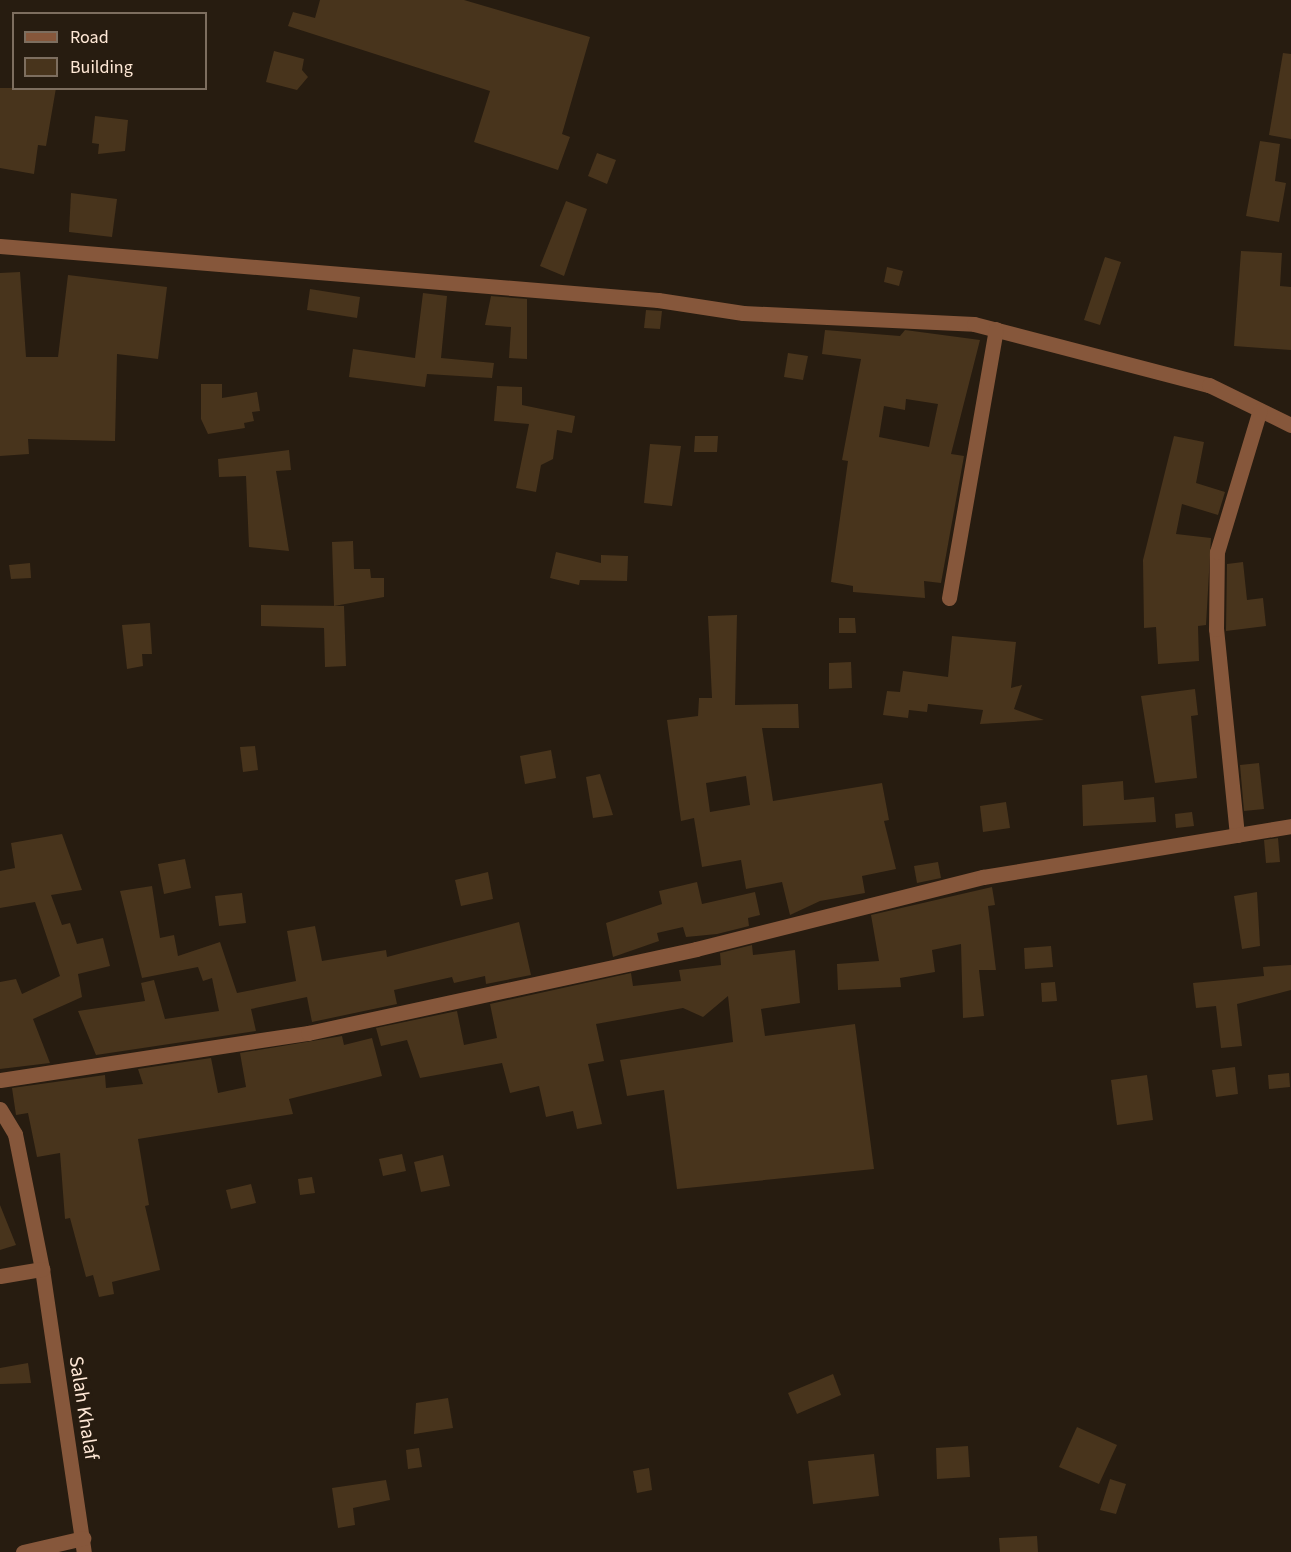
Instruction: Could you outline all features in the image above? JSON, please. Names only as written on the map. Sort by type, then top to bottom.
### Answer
[{"type":"street","points":[[0,246],[658,300],[743,313],[865,315],[996,329],[1209,385],[1291,425]]},
{"type":"street","points":[[950,598],[996,329]]},
{"type":"street","points":[[1237,835],[1216,629],[1217,552],[1260,410]]},
{"type":"street","points":[[0,1080],[308,1033],[696,949],[983,877],[1291,826]]},
{"type":"street","name":"Salah Khalaf","points":[[0,1109],[15,1134],[42,1269],[83,1545]]},
{"type":"street","points":[[0,1276],[42,1269]]},
{"type":"street","points":[[23,1552],[83,1545]]},
{"type":"building","points":[[320,0],[464,0],[590,37],[562,134],[570,137],[558,170],[474,142],[490,91],[288,26],[293,12],[315,18]]},
{"type":"building","points":[[274,51],[304,59],[302,70],[308,77],[297,90],[266,82]]},
{"type":"building","points":[[1283,53],[1291,54],[1291,139],[1269,135]]},
{"type":"building","points":[[0,88],[56,90],[46,146],[38,145],[34,174],[0,168]]},
{"type":"building","points":[[95,116],[128,120],[125,151],[98,154],[99,144],[92,143]]},
{"type":"building","points":[[1260,141],[1280,144],[1275,181],[1286,183],[1279,222],[1246,216]]},
{"type":"building","points":[[597,153],[616,160],[607,184],[588,176]]},
{"type":"building","points":[[71,193],[117,199],[112,237],[69,232]]},
{"type":"building","points":[[566,201],[587,209],[564,276],[540,266]]},
{"type":"building","points":[[1241,251],[1282,253],[1280,286],[1291,287],[1291,350],[1234,346]]},
{"type":"building","points":[[1105,257],[1121,262],[1100,325],[1084,320]]},
{"type":"building","points":[[887,267],[903,271],[899,286],[884,282]]},
{"type":"building","points":[[20,272],[26,357],[58,357],[68,275],[167,287],[158,359],[117,354],[115,441],[28,439],[29,454],[0,456],[0,273]]},
{"type":"building","points":[[310,289],[360,297],[357,318],[307,310]]},
{"type":"building","points":[[423,293],[447,296],[441,358],[494,363],[492,378],[427,374],[425,387],[349,377],[353,349],[415,358]]},
{"type":"building","points":[[491,296],[527,299],[527,359],[509,358],[511,327],[485,325]]},
{"type":"building","points":[[646,310],[662,311],[660,329],[644,328]]},
{"type":"building","points":[[825,330],[900,336],[905,330],[980,340],[951,454],[964,456],[941,583],[924,581],[925,598],[853,592],[853,586],[831,582],[848,461],[842,460],[861,359],[822,354]],"holes":[[[906,399],[938,404],[929,447],[879,437],[884,406],[905,410]]]},
{"type":"building","points":[[788,353],[808,356],[803,380],[784,377]]},
{"type":"building","points":[[201,384],[222,384],[222,398],[257,392],[260,411],[252,412],[254,421],[244,423],[245,428],[208,434],[201,419]]},
{"type":"building","points":[[497,386],[522,387],[522,405],[575,416],[572,433],[557,430],[553,459],[541,465],[536,492],[516,488],[529,424],[494,421]]},
{"type":"building","points":[[695,436],[718,436],[717,452],[694,452]]},
{"type":"building","points":[[1174,436],[1204,442],[1196,483],[1225,492],[1218,515],[1182,504],[1176,534],[1211,538],[1206,625],[1198,626],[1199,661],[1158,664],[1156,627],[1144,628],[1143,560]]},
{"type":"building","points":[[650,444],[681,446],[672,506],[644,503]]},
{"type":"building","points":[[289,450],[291,470],[276,471],[289,551],[249,547],[246,476],[219,477],[218,459]]},
{"type":"building","points":[[353,541],[354,569],[370,569],[371,578],[384,578],[384,597],[334,606],[332,542]]},
{"type":"building","points":[[556,552],[601,563],[601,555],[628,556],[627,581],[580,580],[579,585],[550,578]]},
{"type":"building","points":[[1243,562],[1247,600],[1263,598],[1266,626],[1226,631],[1227,564]]},
{"type":"building","points":[[30,563],[31,578],[11,579],[9,565]]},
{"type":"building","points":[[261,605],[344,606],[346,666],[325,667],[324,628],[261,626]]},
{"type":"building","points":[[737,615],[735,705],[798,704],[799,728],[762,728],[773,801],[882,783],[889,820],[884,821],[896,869],[862,876],[865,893],[820,901],[790,915],[782,882],[746,889],[741,860],[702,867],[694,818],[681,821],[667,720],[698,716],[699,698],[712,698],[708,616]],"holes":[[[746,776],[750,805],[710,812],[706,783]]]},
{"type":"building","points":[[839,618],[855,618],[856,633],[839,633]]},
{"type":"building","points":[[150,623],[152,654],[142,654],[143,666],[127,669],[122,625]]},
{"type":"building","points":[[952,636],[1016,642],[1011,688],[1022,685],[1014,709],[1044,720],[980,724],[983,710],[928,704],[927,712],[909,710],[908,718],[883,715],[887,691],[900,692],[903,671],[948,677]]},
{"type":"building","points":[[851,662],[852,688],[829,689],[829,663]]},
{"type":"building","points":[[1195,689],[1198,715],[1191,716],[1197,778],[1155,783],[1141,696]]},
{"type":"building","points":[[255,746],[258,770],[243,772],[240,747]]},
{"type":"building","points":[[551,750],[556,778],[525,784],[520,756]]},
{"type":"building","points":[[1259,763],[1264,809],[1244,811],[1240,765]]},
{"type":"building","points":[[600,774],[613,815],[593,818],[586,777]]},
{"type":"building","points":[[1123,781],[1124,800],[1154,797],[1156,822],[1083,826],[1082,785]]},
{"type":"building","points":[[1006,802],[1010,828],[983,832],[980,806]]},
{"type":"building","points":[[1192,812],[1194,826],[1176,828],[1175,814]]},
{"type":"building","points":[[62,834],[82,890],[51,895],[62,925],[70,923],[77,944],[103,938],[110,966],[78,974],[82,997],[33,1019],[50,1063],[0,1069],[0,982],[16,979],[22,994],[60,976],[35,902],[0,908],[0,871],[15,868],[11,843]]},
{"type":"building","points":[[1278,838],[1280,862],[1266,863],[1264,840]]},
{"type":"building","points":[[185,859],[191,888],[164,894],[158,864]]},
{"type":"building","points":[[938,862],[941,878],[917,883],[914,866]]},
{"type":"building","points":[[488,872],[493,899],[461,906],[455,880]]},
{"type":"building","points":[[697,882],[702,904],[755,892],[760,915],[748,918],[749,926],[717,934],[686,937],[683,927],[657,933],[659,941],[613,957],[606,923],[662,904],[659,891]]},
{"type":"building","points":[[152,886],[160,938],[174,935],[178,956],[220,942],[237,993],[296,981],[287,931],[315,926],[322,961],[386,950],[387,957],[519,922],[531,975],[486,984],[485,976],[454,983],[452,977],[394,990],[397,1004],[312,1022],[307,997],[251,1009],[256,1031],[96,1055],[78,1011],[145,1001],[141,983],[154,980],[165,1019],[219,1011],[212,978],[203,981],[198,967],[142,978],[120,891]]},
{"type":"building","points":[[992,887],[995,905],[988,906],[996,970],[979,970],[984,1016],[963,1018],[961,944],[932,950],[935,972],[900,978],[901,987],[838,990],[837,964],[879,961],[871,915]]},
{"type":"building","points":[[1257,892],[1260,946],[1242,949],[1234,896]]},
{"type":"building","points":[[242,893],[246,923],[219,926],[215,896]]},
{"type":"building","points":[[752,945],[753,955],[795,950],[800,1003],[761,1009],[765,1036],[855,1024],[874,1169],[677,1189],[664,1090],[627,1096],[620,1060],[733,1042],[728,996],[703,1017],[683,1008],[596,1024],[604,1061],[588,1064],[602,1124],[577,1129],[573,1111],[546,1117],[539,1086],[510,1093],[502,1063],[420,1078],[407,1040],[381,1046],[376,1028],[457,1011],[464,1045],[497,1038],[490,1004],[631,973],[633,986],[681,981],[679,970],[721,965],[720,953]]},
{"type":"building","points":[[1051,946],[1053,967],[1025,969],[1024,948]]},
{"type":"building","points":[[1291,965],[1291,990],[1237,1004],[1242,1046],[1221,1048],[1216,1006],[1196,1008],[1193,983],[1264,976],[1263,967]]},
{"type":"building","points":[[1055,982],[1057,1001],[1042,1002],[1041,983]]},
{"type":"building","points":[[342,1036],[344,1045],[372,1038],[382,1076],[289,1099],[293,1114],[138,1139],[149,1205],[145,1206],[160,1270],[112,1282],[114,1294],[99,1297],[93,1275],[86,1277],[70,1218],[65,1219],[60,1153],[37,1157],[28,1113],[16,1115],[12,1088],[105,1075],[106,1088],[143,1084],[138,1069],[211,1058],[218,1093],[246,1087],[240,1053]]},
{"type":"building","points":[[1235,1067],[1238,1094],[1216,1097],[1212,1070]]},
{"type":"building","points":[[1289,1073],[1290,1087],[1269,1089],[1268,1075]]},
{"type":"building","points":[[1147,1075],[1153,1120],[1117,1125],[1111,1080]]},
{"type":"building","points":[[402,1154],[406,1171],[383,1176],[379,1159]]},
{"type":"building","points":[[443,1155],[450,1186],[421,1192],[414,1162]]},
{"type":"building","points":[[312,1177],[315,1193],[300,1195],[298,1179]]},
{"type":"building","points":[[251,1184],[256,1203],[231,1209],[226,1190]]},
{"type":"building","points":[[0,1205],[16,1245],[0,1250]]},
{"type":"building","points":[[28,1363],[31,1383],[0,1384],[0,1368]]},
{"type":"building","points":[[833,1374],[841,1395],[797,1414],[788,1393]]},
{"type":"building","points":[[448,1398],[453,1428],[414,1434],[416,1403]]},
{"type":"building","points":[[1077,1427],[1117,1445],[1099,1484],[1059,1467]]},
{"type":"building","points":[[968,1446],[970,1477],[937,1479],[936,1448]]},
{"type":"building","points":[[419,1448],[422,1467],[408,1469],[406,1450]]},
{"type":"building","points":[[874,1454],[879,1496],[813,1504],[808,1461]]},
{"type":"building","points":[[649,1468],[652,1490],[637,1493],[633,1471]]},
{"type":"building","points":[[1110,1479],[1126,1484],[1116,1514],[1100,1510]]},
{"type":"building","points":[[386,1480],[390,1500],[353,1508],[355,1525],[338,1528],[332,1488]]},
{"type":"building","points":[[1037,1536],[1038,1552],[1000,1552],[999,1538]]}]
